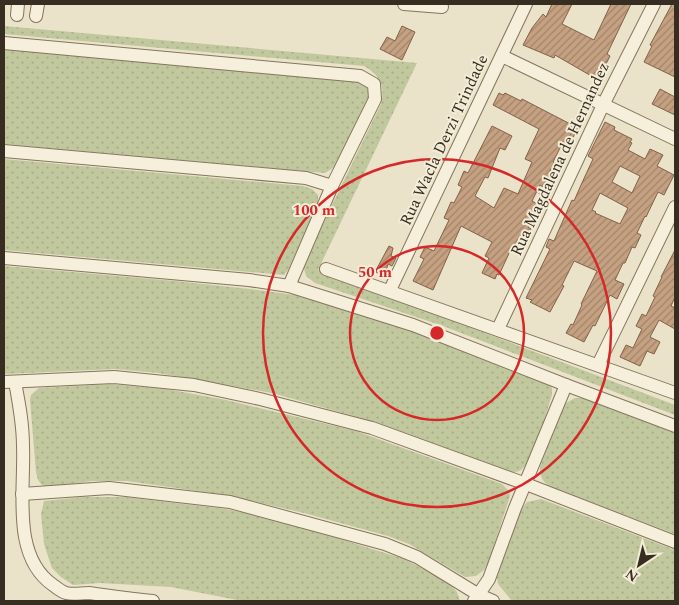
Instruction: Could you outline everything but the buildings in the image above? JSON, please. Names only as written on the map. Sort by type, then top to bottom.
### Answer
[{"type":"street","points":[[404,4],[442,7]]},
{"type":"street","name":"Rua Wacla Derzi Trindade","points":[[390,290],[526,4]]},
{"type":"street","name":"Rua Magdalena de Hernandez","points":[[498,329],[603,105],[654,4]]},
{"type":"street","points":[[4,43],[360,76],[374,84],[375,99],[332,186],[289,286]]},
{"type":"street","points":[[502,56],[675,139]]},
{"type":"street","points":[[4,151],[306,178],[332,186]]},
{"type":"street","points":[[598,365],[675,207]]},
{"type":"street","points":[[4,258],[239,279],[289,286],[413,325],[675,426]]},
{"type":"street","points":[[326,269],[390,290],[675,393]]},
{"type":"street","points":[[153,601],[86,593],[65,593],[42,577],[29,552],[23,522],[23,437],[20,409],[9,382],[114,377],[194,385],[260,399],[346,420],[526,484],[675,542]]},
{"type":"street","points":[[477,598],[489,579],[566,385]]},
{"type":"street","points":[[22,494],[109,488],[230,502],[385,544],[417,556],[477,598],[493,601]]},
{"type":"green space","points":[[4,26],[417,63],[318,270],[675,405],[675,415],[443,326],[315,283],[306,276],[303,265],[381,104],[382,86],[378,77],[364,66],[4,34]]},
{"type":"green space","points":[[4,46],[350,78],[365,85],[371,92],[369,100],[338,161],[333,168],[325,173],[4,144]]},
{"type":"green space","points":[[4,159],[303,186],[312,189],[318,195],[318,205],[284,275],[4,250]]},
{"type":"green space","points":[[4,266],[175,281],[295,295],[397,325],[548,382],[552,388],[552,395],[540,434],[527,463],[519,471],[513,472],[357,417],[272,393],[158,373],[115,369],[4,374]]},
{"type":"green space","points":[[110,384],[166,389],[226,400],[356,431],[502,484],[509,491],[510,496],[489,561],[484,570],[476,576],[465,577],[409,544],[388,536],[304,513],[225,495],[127,481],[92,481],[49,487],[42,485],[38,480],[36,472],[31,395],[39,388]]},
{"type":"green space","points":[[575,398],[582,398],[675,433],[675,534],[549,486],[543,480],[540,467],[564,404]]},
{"type":"green space","points":[[83,497],[125,497],[226,509],[277,519],[404,559],[448,582],[457,592],[460,601],[242,601],[171,587],[100,583],[73,585],[52,568],[44,544],[41,514],[44,501]]},
{"type":"green space","points":[[541,499],[675,550],[675,601],[512,601],[498,584],[497,577],[522,508],[527,502]]}]
